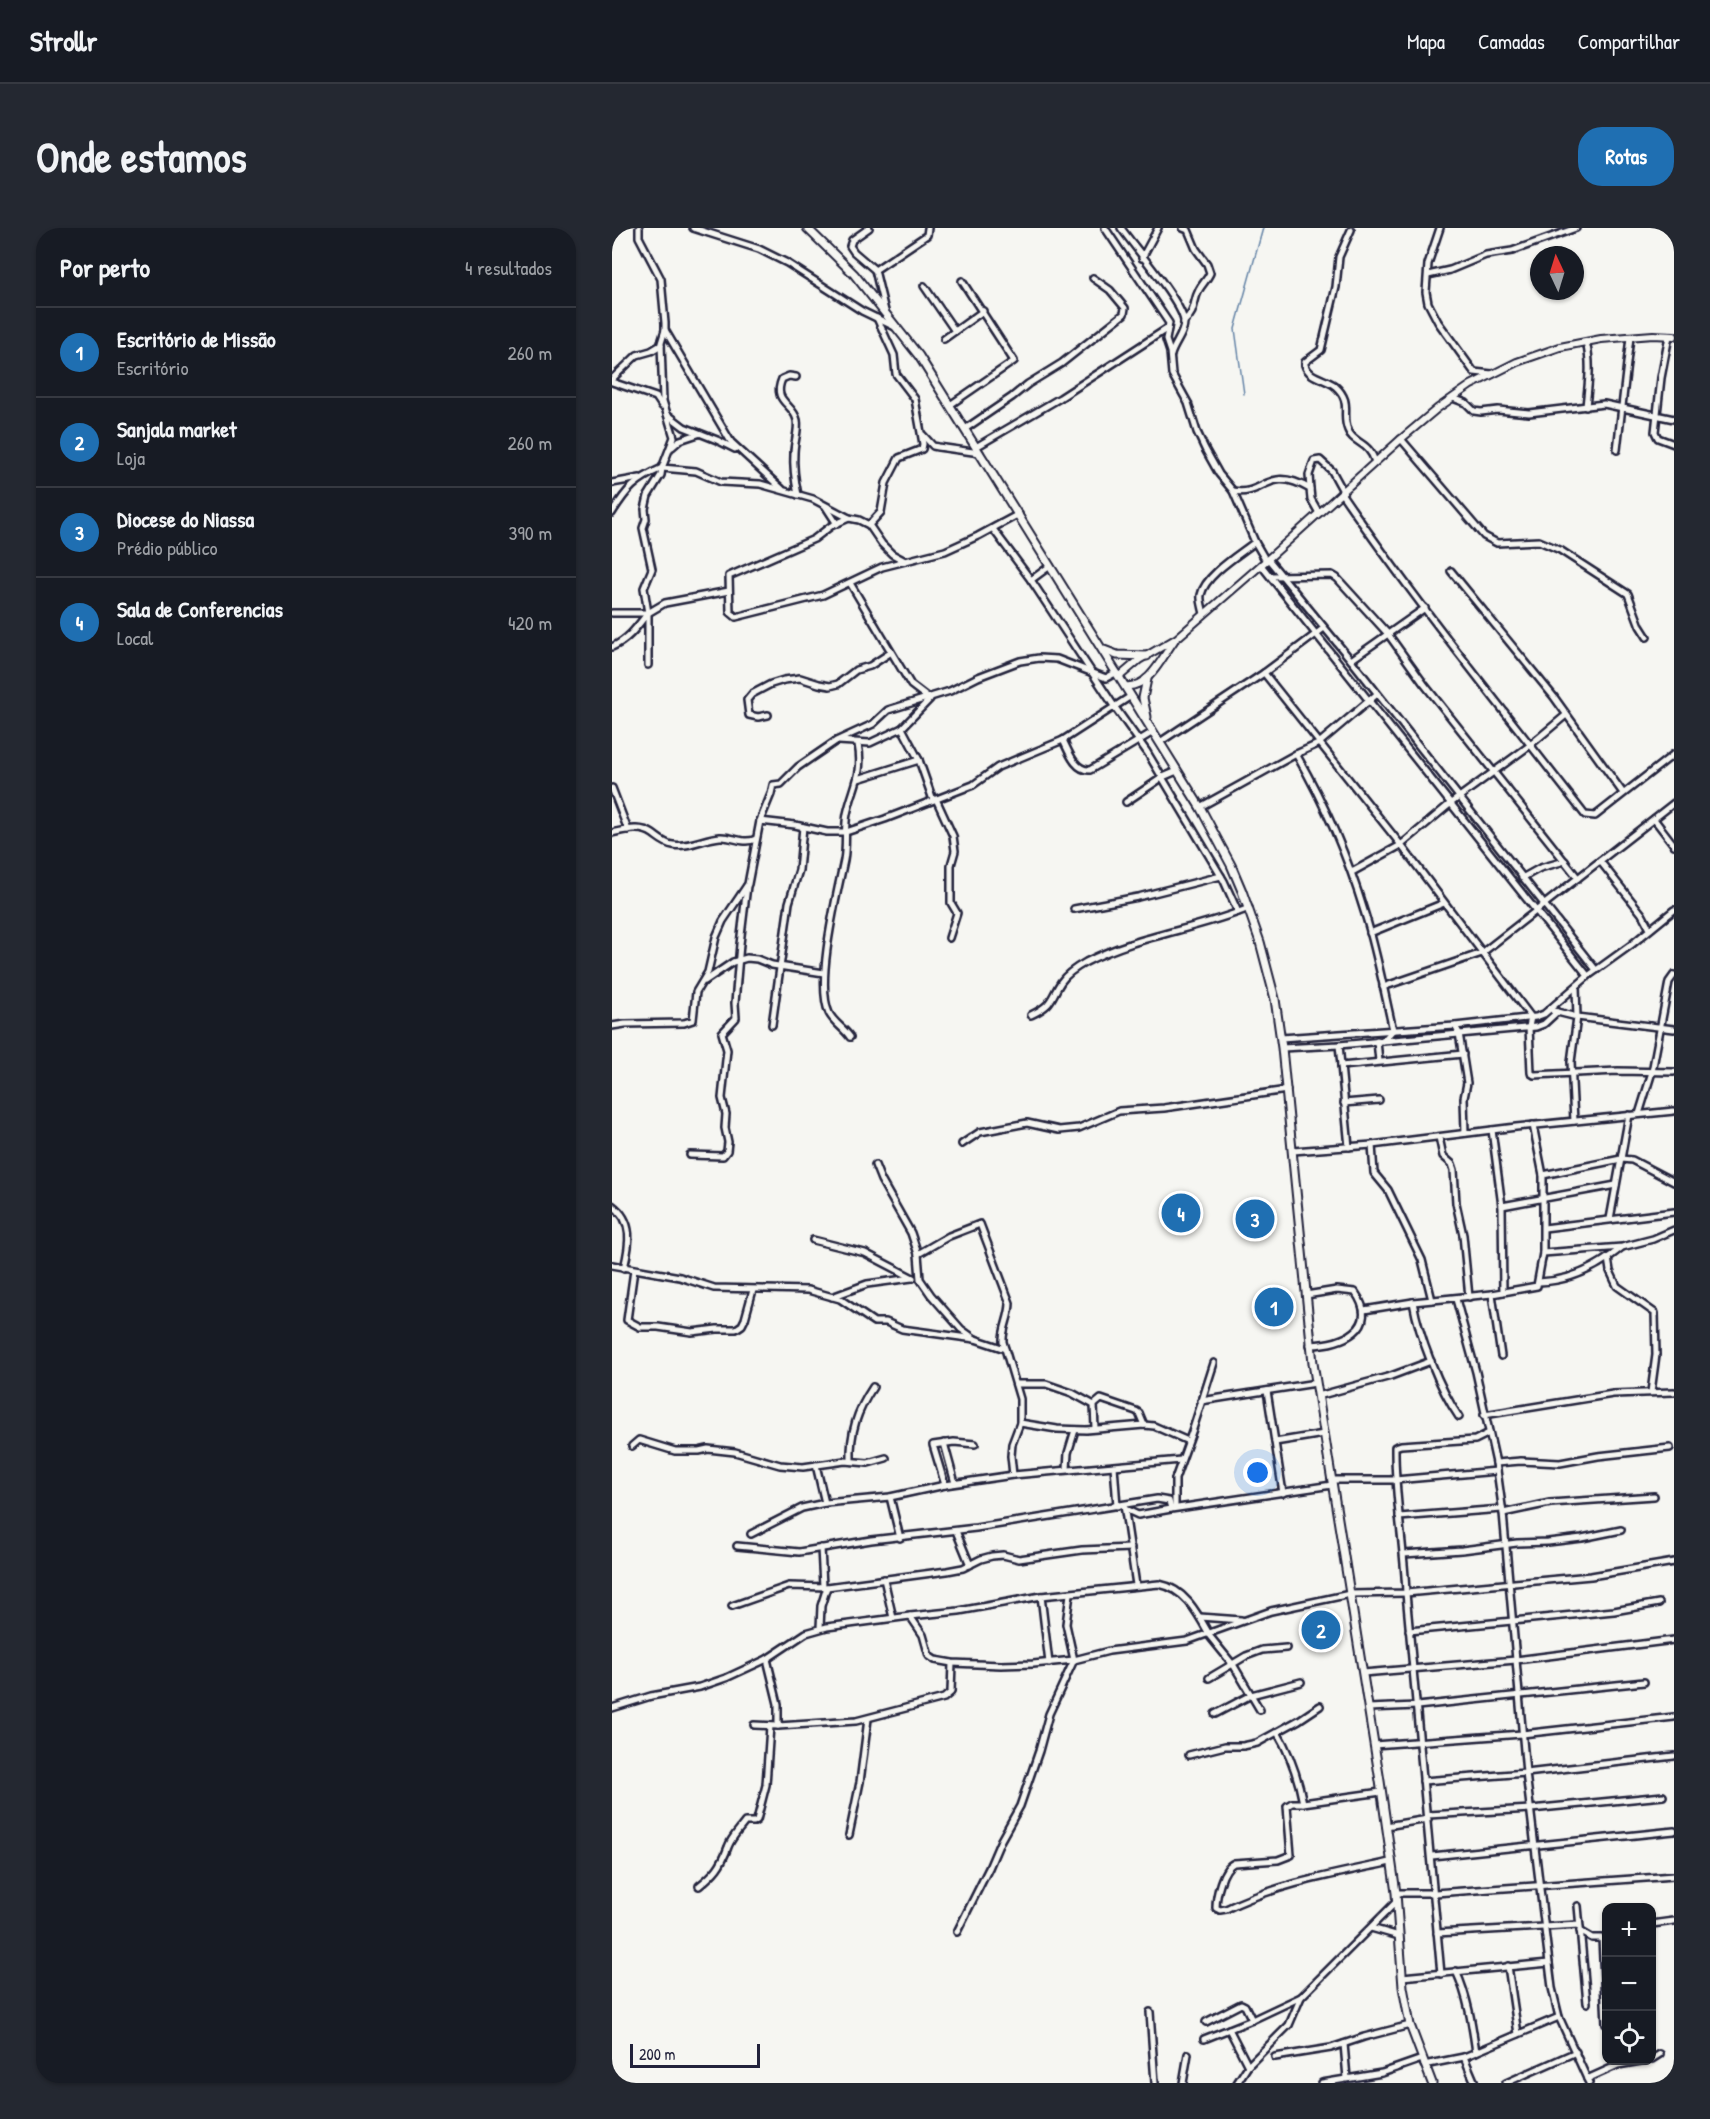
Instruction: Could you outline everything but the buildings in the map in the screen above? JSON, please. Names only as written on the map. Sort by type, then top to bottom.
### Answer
[{"type":"main road","points":[[807,228],[854,274],[885,311],[950,405],[1200,807],[1231,865],[1249,908],[1269,975],[1281,1038],[1311,1345],[1382,1792],[1396,1893],[1402,1977],[1410,2025],[1432,2083]]},
{"type":"main road","points":[[1102,649],[1117,655],[1147,656]]},
{"type":"main road","points":[[1147,679],[1143,698],[1152,729]]},
{"type":"street","points":[[639,228],[639,237],[661,279],[665,330],[661,345],[662,384],[666,413],[674,437],[662,468],[662,475],[648,496],[643,528],[652,569],[644,588],[648,613],[648,665]]},
{"type":"street","points":[[693,228],[759,249],[787,263],[900,330]]},
{"type":"street","points":[[868,228],[852,240],[850,246],[875,270],[885,311]]},
{"type":"street","points":[[875,270],[927,235],[928,228]]},
{"type":"street","points":[[1105,228],[1169,322],[1166,340],[1172,374],[1188,403],[1205,449],[1219,474],[1233,491],[1270,576],[1588,976]]},
{"type":"street","points":[[1121,228],[1179,305],[1184,322],[1183,331],[1170,357]]},
{"type":"street","points":[[1142,258],[1158,228]]},
{"type":"street","points":[[1183,228],[1188,230],[1210,273],[1197,294],[1197,302],[1192,315],[1184,322]]},
{"type":"street","points":[[1440,228],[1428,264],[1426,292],[1428,303],[1434,317],[1474,372],[1493,374]]},
{"type":"street","points":[[1428,275],[1450,270],[1486,255],[1512,251],[1576,228]]},
{"type":"street","points":[[1351,230],[1339,257],[1336,287],[1321,350],[1305,362],[1305,365],[1310,374],[1333,384],[1341,391],[1346,403],[1347,430],[1369,448],[1375,462]]},
{"type":"street","points":[[965,429],[1062,363],[1124,314],[1125,308],[1110,290],[1093,278]]},
{"type":"street","points":[[950,405],[1014,362],[1014,358],[962,281]]},
{"type":"street","points":[[924,286],[955,331]]},
{"type":"street","points":[[944,339],[983,311]]},
{"type":"street","points":[[869,525],[881,512],[884,487],[898,458],[922,449],[922,434],[915,399],[896,374],[894,355],[877,318]]},
{"type":"street","points":[[922,434],[933,446],[978,450],[1168,328]]},
{"type":"street","points":[[665,330],[731,442],[783,490]]},
{"type":"street","points":[[690,1155],[723,1156],[727,1150],[726,1114],[722,1098],[727,1050],[722,1033],[736,1018],[739,960],[747,886],[760,821],[773,785],[782,783],[798,767],[836,741],[873,724],[888,710],[929,698],[1020,661],[1039,658],[1057,659],[1106,678],[1118,675],[1177,638],[1265,562],[1401,438],[1453,398],[1517,362],[1560,347],[1586,342],[1630,337],[1672,336],[1661,378],[1656,436],[1674,444]]},
{"type":"street","points":[[1617,450],[1630,337]]},
{"type":"street","points":[[1586,342],[1590,358],[1586,406]]},
{"type":"street","points":[[661,345],[637,355],[612,381],[656,397],[666,413],[684,427],[742,453]]},
{"type":"street","points":[[796,377],[789,376],[782,379],[780,385],[783,402],[795,415],[797,421],[793,454],[798,495]]},
{"type":"street","points":[[1453,398],[1466,403],[1474,411],[1481,412],[1498,410],[1530,412],[1604,404],[1674,419]]},
{"type":"street","points":[[671,448],[680,440],[700,434]]},
{"type":"street","points":[[1401,438],[1484,536],[1497,543],[1506,544],[1539,541],[1560,550],[1628,594],[1640,626],[1647,637]]},
{"type":"street","points":[[1319,513],[1311,499],[1310,489],[1311,467],[1314,460],[1320,460],[1328,466],[1367,531],[1529,746],[1586,815],[1596,816],[1623,792],[1674,754]]},
{"type":"street","points":[[612,483],[641,477],[662,468],[696,471],[721,482],[760,484],[783,490],[869,525],[892,554],[905,561]]},
{"type":"street","points":[[612,513],[641,477]]},
{"type":"street","points":[[1233,491],[1241,492],[1280,478],[1310,489]]},
{"type":"street","points":[[825,506],[837,524]]},
{"type":"street","points":[[849,518],[831,526],[814,539],[729,576],[730,612],[736,617],[814,597],[882,567],[945,551],[1019,514]]},
{"type":"street","points":[[993,529],[1031,580],[1162,777],[1221,876],[1238,912]]},
{"type":"street","points":[[1204,614],[1201,594],[1207,584],[1215,573],[1255,542]]},
{"type":"street","points":[[1265,562],[1281,576],[1351,660],[1596,970]]},
{"type":"street","points":[[1031,580],[1050,566]]},
{"type":"street","points":[[1451,571],[1566,715],[1623,792]]},
{"type":"street","points":[[1270,576],[1332,575],[1337,578],[1388,634],[1424,684],[1578,878]]},
{"type":"street","points":[[850,583],[911,685],[929,698]]},
{"type":"street","points":[[612,647],[622,642],[638,627],[648,613],[665,603],[729,591]]},
{"type":"street","points":[[1351,660],[1425,608]]},
{"type":"street","points":[[612,613],[648,613]]},
{"type":"street","points":[[1160,742],[1264,673],[1324,628]]},
{"type":"street","points":[[1125,686],[1137,685],[1147,679],[1177,638]]},
{"type":"street","points":[[768,715],[758,717],[749,715],[747,700],[752,694],[771,684],[800,678],[830,686],[838,684],[856,670],[870,666],[890,653]]},
{"type":"street","points":[[1264,673],[1318,744],[1401,845],[1531,1017],[1529,1027],[1531,1072],[1534,1075],[1674,1072]]},
{"type":"street","points":[[1200,807],[1318,744],[1377,694]]},
{"type":"street","points":[[760,821],[827,832],[846,832],[973,785],[998,767],[1063,740],[1131,696]]},
{"type":"street","points":[[836,741],[870,743],[902,728],[929,698]]},
{"type":"street","points":[[1352,872],[1401,845],[1458,797],[1529,746],[1566,715]]},
{"type":"street","points":[[902,728],[950,829],[955,847],[951,865],[951,903],[957,913],[949,938]]},
{"type":"street","points":[[1063,740],[1078,767],[1085,771],[1139,742],[1152,729]]},
{"type":"street","points":[[850,1037],[830,1015],[825,998],[824,973],[831,922],[844,858],[846,816],[861,763],[858,744]]},
{"type":"street","points":[[1296,754],[1317,791],[1352,872],[1370,933],[1393,1030]]},
{"type":"street","points":[[858,779],[919,760]]},
{"type":"street","points":[[1126,802],[1162,777],[1177,771]]},
{"type":"street","points":[[612,788],[628,830]]},
{"type":"street","points":[[1383,987],[1482,953],[1674,802]]},
{"type":"street","points":[[1654,819],[1674,845]]},
{"type":"street","points":[[772,1025],[789,903],[799,870],[804,827]]},
{"type":"street","points":[[612,833],[645,830],[665,843],[679,846],[720,837],[743,842],[756,839]]},
{"type":"street","points":[[1490,852],[1497,846]]},
{"type":"street","points":[[1522,878],[1540,868],[1565,861]]},
{"type":"street","points":[[1600,861],[1642,914],[1650,928]]},
{"type":"street","points":[[1074,909],[1138,897],[1221,876]]},
{"type":"street","points":[[612,1026],[693,1020],[696,992],[708,972],[716,937],[723,921],[747,886]]},
{"type":"street","points":[[1370,933],[1444,903]]},
{"type":"street","points":[[1032,1015],[1044,1009],[1054,998],[1061,981],[1071,971],[1114,948],[1249,908]]},
{"type":"street","points":[[1281,1038],[1455,1026],[1536,1017],[1544,1014],[1588,976],[1674,910]]},
{"type":"street","points":[[703,982],[739,960],[757,959],[781,967],[824,973]]},
{"type":"street","points":[[1639,1114],[1652,1072],[1660,1028],[1674,975]]},
{"type":"street","points":[[1574,1121],[1571,1073],[1577,1017],[1576,987]]},
{"type":"street","points":[[1549,1009],[1577,1017],[1674,1029]]},
{"type":"street","points":[[1282,1048],[1536,1027],[1544,1024],[1557,1012]]},
{"type":"street","points":[[1455,1026],[1459,1034],[1467,1083],[1464,1098],[1465,1133]]},
{"type":"street","points":[[1379,1061],[1380,1041],[1393,1030]]},
{"type":"street","points":[[1340,1045],[1349,1147]]},
{"type":"street","points":[[1341,1066],[1463,1054]]},
{"type":"street","points":[[962,1144],[980,1132],[1027,1123],[1059,1130],[1079,1128],[1119,1112],[1164,1108],[1287,1090]]},
{"type":"street","points":[[1344,1103],[1378,1100]]},
{"type":"street","points":[[1293,1150],[1372,1145],[1629,1114],[1674,1111]]},
{"type":"street","points":[[1610,1220],[1629,1114]]},
{"type":"street","points":[[1364,1310],[1533,1288],[1539,1282],[1544,1228],[1543,1175],[1533,1125]]},
{"type":"street","points":[[1492,1130],[1502,1206],[1503,1292]]},
{"type":"street","points":[[1439,1137],[1443,1156],[1452,1164],[1454,1170],[1456,1203],[1463,1236],[1469,1297]]},
{"type":"street","points":[[1372,1145],[1374,1173],[1388,1190],[1422,1260],[1432,1300]]},
{"type":"street","points":[[1543,1175],[1632,1160],[1674,1182]]},
{"type":"street","points":[[875,1165],[880,1180],[911,1233],[918,1254],[917,1279]]},
{"type":"street","points":[[1502,1206],[1616,1185]]},
{"type":"street","points":[[612,1205],[625,1217],[628,1225],[629,1248],[624,1268]]},
{"type":"street","points":[[1544,1228],[1674,1212]]},
{"type":"street","points":[[918,1254],[949,1236],[980,1224],[1010,1303],[1010,1312],[1003,1336],[1020,1399],[1020,1423],[1012,1444],[1013,1475]]},
{"type":"street","points":[[1543,1253],[1622,1246],[1653,1239],[1674,1230]]},
{"type":"street","points":[[813,1240],[875,1257],[891,1268],[917,1279],[955,1323],[975,1339]]},
{"type":"street","points":[[1539,1282],[1564,1279],[1594,1266],[1622,1246]]},
{"type":"street","points":[[1608,1258],[1610,1271],[1617,1286],[1655,1312],[1656,1355],[1651,1392]]},
{"type":"street","points":[[612,1265],[680,1277],[714,1288],[808,1290],[848,1304],[874,1322],[886,1322],[902,1329],[975,1339],[1005,1349]]},
{"type":"street","points":[[634,1270],[627,1320],[640,1327],[693,1332],[736,1329],[745,1319],[753,1290]]},
{"type":"street","points":[[832,1297],[867,1284],[917,1279]]},
{"type":"street","points":[[1306,1295],[1348,1290],[1355,1292],[1364,1310],[1364,1320],[1355,1333],[1344,1338],[1311,1345]]},
{"type":"street","points":[[1492,1294],[1501,1356]]},
{"type":"street","points":[[1456,1299],[1476,1372],[1496,1463],[1533,1846],[1559,2017],[1588,2081],[1615,2065]]},
{"type":"street","points":[[1413,1302],[1415,1317],[1431,1361],[1449,1402],[1459,1417]]},
{"type":"street","points":[[1318,1396],[1390,1376],[1431,1361]]},
{"type":"street","points":[[1173,1508],[1174,1479],[1214,1363]]},
{"type":"street","points":[[1202,1401],[1316,1383]]},
{"type":"street","points":[[1016,1384],[1046,1384],[1072,1393],[1094,1405]]},
{"type":"street","points":[[851,1461],[850,1442],[854,1425],[873,1387]]},
{"type":"street","points":[[1267,1391],[1283,1493]]},
{"type":"street","points":[[1484,1415],[1601,1395],[1674,1392]]},
{"type":"street","points":[[1095,1428],[1094,1405],[1099,1399],[1136,1411],[1144,1425]]},
{"type":"street","points":[[1020,1423],[1041,1428],[1075,1430],[1154,1426],[1188,1441]]},
{"type":"street","points":[[1067,1469],[1068,1453],[1075,1430]]},
{"type":"street","points":[[1275,1442],[1324,1434]]},
{"type":"street","points":[[1441,1974],[1404,1554],[1395,1480],[1395,1447],[1475,1440],[1489,1434]]},
{"type":"street","points":[[632,1446],[639,1440],[675,1451],[735,1452],[780,1465],[803,1467],[851,1461],[868,1463],[886,1458]]},
{"type":"street","points":[[945,1485],[932,1447],[954,1442],[975,1444]]},
{"type":"street","points":[[944,1443],[955,1483]]},
{"type":"street","points":[[1496,1463],[1521,1461],[1560,1463],[1598,1456],[1670,1448]]},
{"type":"street","points":[[751,1534],[802,1508],[825,1503],[890,1497],[955,1483],[1013,1475],[1181,1460]]},
{"type":"street","points":[[816,1465],[825,1503]]},
{"type":"street","points":[[1114,1466],[1117,1506]]},
{"type":"street","points":[[1125,1507],[1138,1515],[1283,1493],[1332,1483],[1497,1471]]},
{"type":"street","points":[[1399,1516],[1502,1511],[1550,1503],[1654,1496]]},
{"type":"street","points":[[890,1497],[900,1538]]},
{"type":"street","points":[[737,1546],[799,1552],[1117,1506],[1125,1507],[1162,1499],[1169,1501],[1173,1508]]},
{"type":"street","points":[[1125,1507],[1136,1585]]},
{"type":"street","points":[[1404,1554],[1559,1541],[1621,1530]]},
{"type":"street","points":[[956,1531],[970,1564]]},
{"type":"street","points":[[820,1628],[825,1587],[821,1548]]},
{"type":"street","points":[[732,1606],[789,1586],[825,1587],[947,1571],[963,1568],[981,1559],[1003,1555],[1019,1559],[1082,1550],[1131,1548]]},
{"type":"street","points":[[910,1616],[923,1635],[929,1656],[935,1660],[1001,1665],[1049,1663],[1074,1660],[1109,1651],[1187,1641],[1245,1620],[1306,1602],[1350,1594],[1406,1593],[1591,1576],[1674,1562]]},
{"type":"street","points":[[884,1579],[893,1617]]},
{"type":"street","points":[[612,1708],[651,1696],[700,1687],[726,1678],[767,1659],[791,1641],[820,1628],[893,1617],[959,1611],[1041,1596],[1159,1584],[1178,1590],[1200,1617],[1208,1634],[1234,1666],[1260,1710]]},
{"type":"street","points":[[957,1932],[1020,1806],[1049,1714],[1074,1660],[1066,1624],[1070,1594]]},
{"type":"street","points":[[1041,1596],[1049,1663]]},
{"type":"street","points":[[1409,1630],[1513,1622],[1614,1611],[1659,1603]]},
{"type":"street","points":[[1200,1617],[1245,1620]]},
{"type":"street","points":[[1363,1673],[1516,1660],[1674,1640]]},
{"type":"street","points":[[1209,1678],[1231,1664],[1262,1650],[1286,1648]]},
{"type":"street","points":[[767,1659],[778,1704],[778,1726]]},
{"type":"street","points":[[754,1725],[778,1726],[868,1719],[949,1695],[952,1689],[952,1663]]},
{"type":"street","points":[[1215,1714],[1251,1695],[1301,1682]]},
{"type":"street","points":[[1368,1708],[1417,1706],[1644,1682]]},
{"type":"street","points":[[1189,1755],[1225,1746],[1257,1743],[1320,1706]]},
{"type":"street","points":[[1374,1745],[1522,1734],[1674,1717]]},
{"type":"street","points":[[849,1834],[860,1782],[868,1719]]},
{"type":"street","points":[[699,1886],[718,1869],[726,1855],[728,1845],[745,1822],[757,1820],[766,1785],[770,1726]]},
{"type":"street","points":[[1277,1732],[1292,1760],[1299,1781],[1302,1803]]},
{"type":"street","points":[[1423,1782],[1674,1756]]},
{"type":"street","points":[[1382,1792],[1292,1803],[1287,1806],[1291,1855],[1278,1860],[1228,1865],[1224,1872],[1216,1908],[1226,1909],[1260,1894],[1302,1881],[1391,1862]]},
{"type":"street","points":[[1386,1826],[1428,1817],[1663,1796]]},
{"type":"street","points":[[1431,1856],[1674,1831]]},
{"type":"street","points":[[1396,1893],[1434,1893],[1674,1876]]},
{"type":"street","points":[[1204,2039],[1302,1997],[1396,1902]]},
{"type":"street","points":[[1578,1906],[1587,2003]]},
{"type":"street","points":[[1656,1923],[1674,1921]]},
{"type":"street","points":[[1437,1933],[1545,1926],[1580,1928],[1592,1938],[1602,1938]]},
{"type":"street","points":[[1371,1928],[1399,1936]]},
{"type":"street","points":[[1604,1957],[1606,2011]]},
{"type":"street","points":[[1402,1977],[1549,1963]]},
{"type":"street","points":[[1508,1966],[1518,2034]]},
{"type":"street","points":[[1456,1971],[1469,2007],[1476,2052]]},
{"type":"street","points":[[1237,2083],[1248,2066],[1290,2025],[1302,1997]]},
{"type":"street","points":[[1206,2022],[1241,2004],[1245,2006],[1252,2020]]},
{"type":"street","points":[[1150,2012],[1155,2083]]},
{"type":"street","points":[[1322,2083],[1382,2073],[1423,2062],[1464,2057],[1559,2017]]},
{"type":"street","points":[[1275,2057],[1344,2044],[1410,2025]]},
{"type":"street","points":[[1229,2029],[1248,2066]]},
{"type":"street","points":[[1344,2044],[1347,2078]]},
{"type":"street","points":[[1506,2083],[1575,2052]]},
{"type":"street","points":[[1183,2083],[1188,2054]]},
{"type":"street","points":[[1656,2057],[1660,2055]]},
{"type":"street","points":[[1464,2057],[1475,2083]]},
{"type":"waterway","points":[[1244,394],[1235,329],[1263,228]]},
{"type":"place","name":"Sala de Conferencias","points":[[1181,1213]]},
{"type":"place","name":"Diocese do Niassa","points":[[1255,1219]]},
{"type":"place","name":"Escritório de Missão","points":[[1274,1307]]},
{"type":"place","name":"Sanjala market","points":[[1321,1630]]}]
